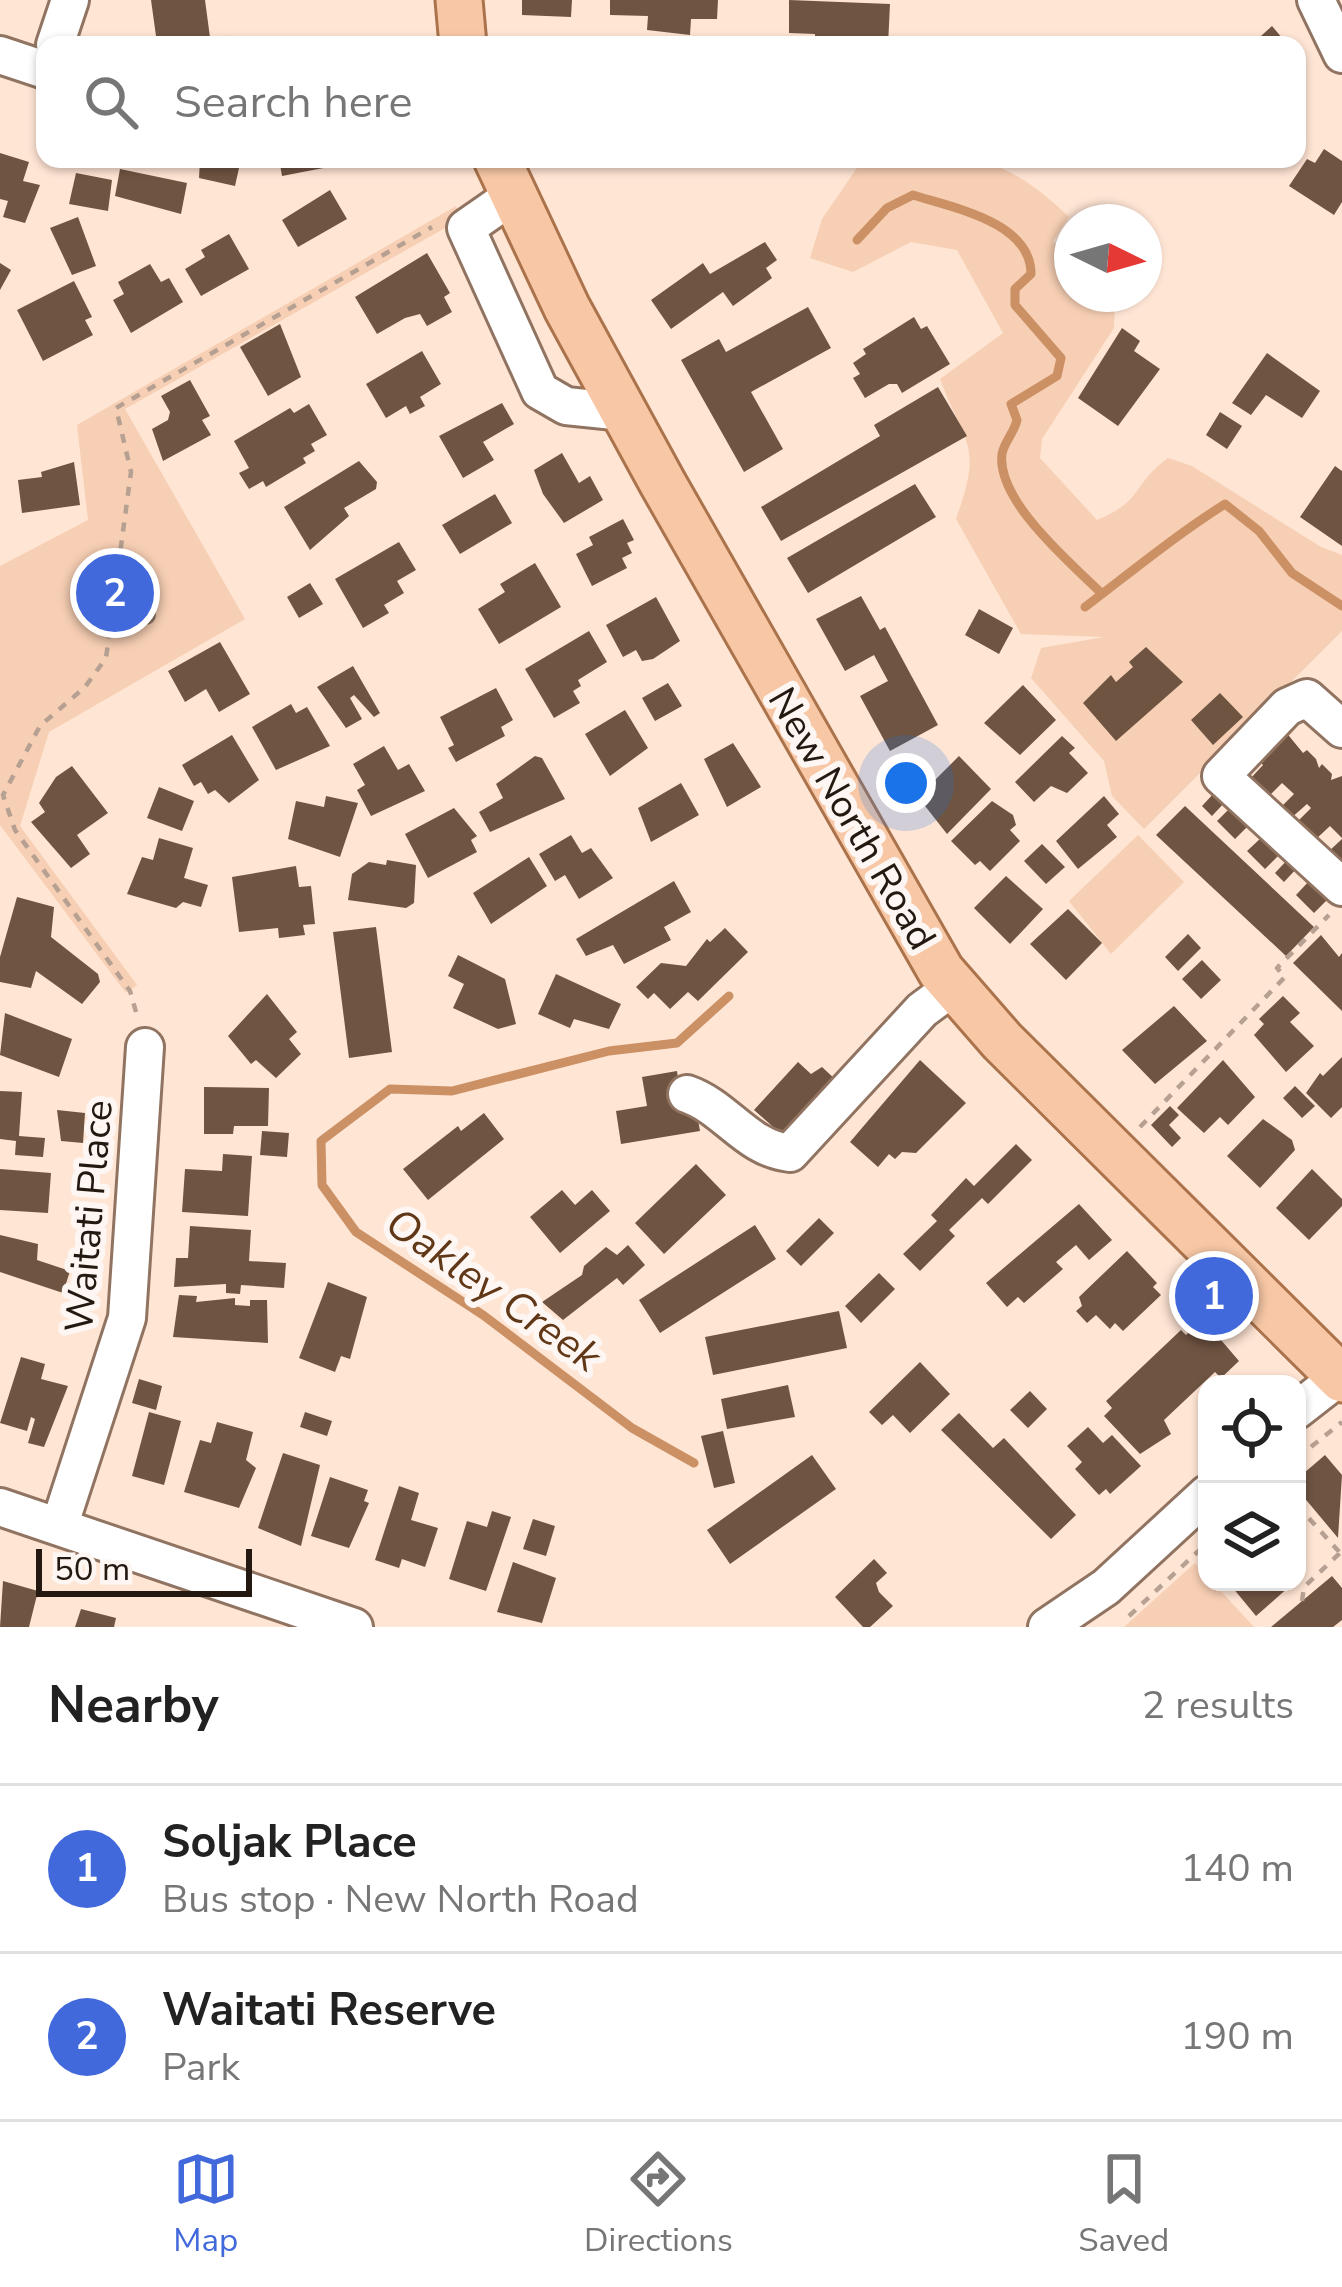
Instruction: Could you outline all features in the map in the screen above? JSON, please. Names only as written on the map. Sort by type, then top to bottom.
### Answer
[{"type":"main road","points":[[459,0],[462,36]]},
{"type":"main road","name":"New North Road","points":[[505,177],[624,412],[953,987],[1341,1377]]},
{"type":"street","points":[[58,36],[70,0]]},
{"type":"street","points":[[1316,0],[1342,54]]},
{"type":"street","points":[[0,56],[36,67]]},
{"type":"street","points":[[505,177],[466,228],[541,392],[566,406],[624,412]]},
{"type":"street","points":[[1342,729],[1307,698],[1287,707],[1221,776],[1342,887]]},
{"type":"street","points":[[687,1094],[701,1099],[751,1142],[790,1154],[922,1010],[953,987]]},
{"type":"street","name":"Waitati Place","points":[[59,1527],[127,1318],[140,1029]]},
{"type":"street","points":[[1306,1403],[1341,1377]]},
{"type":"street","points":[[1047,1627],[1106,1587],[1198,1502]]},
{"type":"street","points":[[0,1507],[353,1627]]},
{"type":"path","points":[[140,1029],[130,991],[15,830],[3,795],[40,726],[85,687],[106,658],[131,472],[116,408],[447,218]]},
{"type":"path","points":[[1140,1127],[1285,977],[1277,968],[1342,902]]},
{"type":"path","points":[[1306,1451],[1342,1422]]},
{"type":"path","points":[[1301,1601],[1304,1587],[1341,1554],[1306,1515]]},
{"type":"path","points":[[1306,1528],[1313,1522]]},
{"type":"path","points":[[1129,1616],[1198,1551]]},
{"type":"path","points":[[1119,1604],[1137,1627]]},
{"type":"shaded area","points":[[857,168],[1000,168],[1018,177],[1054,204],[1054,312],[1115,312],[1114,328],[1042,439],[1040,458],[1097,520],[1123,506],[1168,458],[1192,466],[1321,547],[1342,555],[1342,631],[1144,829],[1112,796],[1104,761],[1031,678],[1041,648],[1104,637],[1021,634],[956,519],[970,459],[940,379],[1003,333],[957,250],[911,242],[853,272],[810,258],[822,219]]},
{"type":"shaded area","points":[[456,206],[461,219],[125,409],[245,619],[49,732],[20,826],[137,985],[126,993],[0,825],[0,566],[88,520],[77,425]]},
{"type":"shaded area","points":[[1138,835],[1184,882],[1111,954],[1069,901]]},
{"type":"shaded area","points":[[1195,1563],[1198,1591],[1221,1591],[1254,1627],[1124,1627]]},
{"type":"building","points":[[151,0],[205,0],[210,36],[156,36]]},
{"type":"building","points":[[522,0],[572,0],[571,17],[522,15]]},
{"type":"building","points":[[610,0],[718,0],[717,19],[691,19],[690,35],[647,30],[648,16],[610,15]]},
{"type":"building","points":[[789,0],[890,4],[888,36],[789,33]]},
{"type":"building","points":[[1272,26],[1280,36],[1261,36]]},
{"type":"building","points":[[1324,149],[1342,161],[1342,202],[1334,215],[1289,186],[1301,168],[1306,168],[1307,159],[1315,163]]},
{"type":"building","points":[[0,153],[29,162],[23,181],[40,185],[25,223],[3,217],[8,201],[0,199]]},
{"type":"building","points":[[200,168],[239,168],[235,186],[199,178]]},
{"type":"building","points":[[281,168],[323,168],[282,176]]},
{"type":"building","points":[[120,169],[187,183],[181,214],[115,196]]},
{"type":"building","points":[[76,173],[112,180],[108,211],[69,204]]},
{"type":"building","points":[[330,190],[347,219],[298,247],[282,220]]},
{"type":"building","points":[[78,217],[96,266],[72,275],[50,228]]},
{"type":"building","points":[[229,234],[249,269],[201,296],[185,269],[205,257],[201,250]]},
{"type":"building","points":[[765,242],[777,260],[766,268],[772,278],[733,306],[723,292],[671,329],[651,300],[703,263],[710,274]]},
{"type":"building","points":[[427,253],[450,293],[444,297],[452,312],[427,326],[420,314],[405,318],[377,334],[355,297]]},
{"type":"building","points":[[0,263],[11,270],[0,290]]},
{"type":"building","points":[[150,264],[161,282],[169,278],[183,302],[131,333],[113,300],[124,294],[118,282]]},
{"type":"building","points":[[74,281],[92,317],[85,320],[93,335],[43,361],[17,310]]},
{"type":"building","points":[[808,307],[831,348],[751,392],[783,449],[744,472],[681,360],[719,339],[726,352]]},
{"type":"building","points":[[914,317],[921,329],[927,326],[950,364],[902,393],[897,384],[889,384],[865,398],[853,378],[860,374],[853,363],[866,354],[863,349]]},
{"type":"building","points":[[280,324],[301,377],[268,396],[240,347]]},
{"type":"building","points":[[1122,328],[1140,341],[1134,351],[1160,369],[1118,426],[1078,398]]},
{"type":"building","points":[[422,351],[441,384],[420,397],[425,406],[410,414],[406,406],[386,418],[366,384]]},
{"type":"building","points":[[1267,353],[1320,391],[1302,418],[1266,395],[1251,415],[1232,403]]},
{"type":"building","points":[[190,380],[210,416],[202,420],[211,435],[163,461],[152,429],[168,420],[170,412],[161,396]]},
{"type":"building","points":[[938,387],[967,436],[781,541],[761,507],[880,436],[874,425]]},
{"type":"building","points":[[502,403],[514,424],[483,442],[494,460],[463,478],[439,436]]},
{"type":"building","points":[[309,404],[327,435],[311,444],[315,451],[303,458],[306,463],[266,487],[263,481],[249,489],[239,473],[249,468],[234,441],[290,408],[294,413]]},
{"type":"building","points":[[1220,412],[1242,426],[1227,449],[1206,435]]},
{"type":"building","points":[[562,453],[579,483],[590,476],[603,500],[564,523],[543,494],[534,470]]},
{"type":"building","points":[[359,461],[377,482],[376,489],[344,508],[349,516],[310,550],[284,507]]},
{"type":"building","points":[[74,462],[80,505],[22,513],[18,480],[42,477],[41,472]]},
{"type":"building","points":[[1335,466],[1342,471],[1342,546],[1300,517]]},
{"type":"building","points":[[915,484],[936,517],[808,593],[787,558]]},
{"type":"building","points":[[495,494],[512,523],[460,554],[442,525]]},
{"type":"building","points":[[623,519],[634,540],[627,543],[632,553],[622,558],[627,568],[592,586],[576,554],[593,545],[589,537]]},
{"type":"building","points":[[399,542],[416,570],[397,581],[404,593],[384,605],[389,613],[363,628],[335,579]]},
{"type":"building","points":[[535,563],[561,607],[499,644],[478,609],[505,592],[500,584]]},
{"type":"building","points":[[310,583],[323,604],[299,618],[287,597]]},
{"type":"building","points":[[861,596],[880,630],[885,627],[938,725],[890,751],[860,696],[888,681],[874,655],[845,671],[816,619]]},
{"type":"building","points":[[656,597],[680,641],[653,659],[642,661],[636,650],[623,657],[606,625]]},
{"type":"building","points":[[979,609],[1013,628],[999,654],[965,635]]},
{"type":"building","points":[[589,631],[607,662],[578,680],[581,686],[573,691],[580,703],[554,718],[525,669]]},
{"type":"building","points":[[220,642],[250,694],[219,712],[206,689],[185,702],[168,671]]},
{"type":"building","points":[[1146,647],[1183,682],[1116,741],[1083,703],[1111,675],[1116,682],[1133,667],[1129,662]]},
{"type":"building","points":[[353,666],[380,713],[374,717],[354,695],[350,698],[362,719],[346,728],[317,687]]},
{"type":"building","points":[[668,683],[682,706],[655,721],[642,698]]},
{"type":"building","points":[[1023,685],[1056,720],[1020,755],[984,723]]},
{"type":"building","points":[[496,688],[513,720],[501,727],[505,736],[456,762],[448,748],[454,745],[440,717]]},
{"type":"building","points":[[1220,693],[1243,717],[1213,745],[1191,720]]},
{"type":"building","points":[[291,704],[296,713],[307,707],[330,746],[276,770],[252,727]]},
{"type":"building","points":[[625,710],[648,748],[610,776],[585,734]]},
{"type":"building","points":[[1285,731],[1303,753],[1307,750],[1316,759],[1319,768],[1322,764],[1332,774],[1331,780],[1342,776],[1342,838],[1330,826],[1316,839],[1298,821],[1311,808],[1307,804],[1290,819],[1280,808],[1294,794],[1282,783],[1268,797],[1250,779],[1263,765],[1258,759]]},
{"type":"building","points":[[232,735],[259,780],[229,803],[215,790],[208,794],[201,782],[194,786],[182,765]]},
{"type":"building","points":[[1062,736],[1075,748],[1069,753],[1088,773],[1067,793],[1051,786],[1034,802],[1015,782]]},
{"type":"building","points":[[733,743],[761,787],[727,807],[704,759]]},
{"type":"building","points":[[384,746],[398,770],[409,764],[425,791],[371,816],[357,790],[365,785],[353,764]]},
{"type":"building","points":[[535,756],[542,758],[565,799],[490,832],[479,812],[503,798],[496,784]]},
{"type":"building","points":[[959,756],[991,789],[947,834],[918,797]]},
{"type":"building","points":[[72,766],[108,813],[77,835],[90,854],[71,868],[31,822],[45,812],[39,803],[56,777]]},
{"type":"building","points":[[681,783],[699,815],[651,842],[638,808]]},
{"type":"building","points":[[159,787],[194,801],[182,831],[147,818]]},
{"type":"building","points":[[1216,791],[1226,801],[1212,816],[1202,806]]},
{"type":"building","points":[[326,796],[358,803],[340,857],[288,839],[296,801],[324,807]]},
{"type":"building","points":[[1104,796],[1119,814],[1107,825],[1117,837],[1078,869],[1056,841]]},
{"type":"building","points":[[992,801],[1013,815],[1016,825],[1010,830],[1020,841],[990,871],[980,861],[975,865],[951,841]]},
{"type":"building","points":[[1185,806],[1314,927],[1286,956],[1156,835]]},
{"type":"building","points":[[1232,806],[1250,824],[1235,839],[1217,821]]},
{"type":"building","points":[[454,808],[477,836],[471,840],[477,852],[428,878],[405,834]]},
{"type":"building","points":[[571,835],[582,853],[591,848],[613,878],[579,899],[565,875],[555,881],[539,854]]},
{"type":"building","points":[[1262,837],[1280,854],[1265,869],[1247,851]]},
{"type":"building","points":[[159,838],[193,848],[184,878],[208,885],[201,907],[183,902],[176,908],[127,894],[142,857],[153,860]]},
{"type":"building","points":[[1342,839],[1342,866],[1328,852]]},
{"type":"building","points":[[1042,844],[1065,867],[1046,884],[1024,861]]},
{"type":"building","points":[[529,857],[547,886],[491,924],[473,893]]},
{"type":"building","points":[[1290,857],[1299,866],[1284,882],[1275,873]]},
{"type":"building","points":[[387,860],[416,865],[414,903],[406,908],[348,900],[352,874],[369,862],[386,865]]},
{"type":"building","points":[[296,866],[299,887],[311,886],[315,924],[303,925],[305,935],[279,938],[278,928],[239,932],[232,877]]},
{"type":"building","points":[[1006,876],[1043,909],[1010,944],[974,908]]},
{"type":"building","points":[[1311,879],[1330,897],[1314,913],[1296,895]]},
{"type":"building","points":[[674,881],[691,912],[664,927],[671,940],[624,964],[613,945],[586,956],[576,939]]},
{"type":"building","points":[[17,897],[54,907],[51,937],[98,974],[100,982],[82,1004],[36,971],[31,988],[0,982],[0,957]]},
{"type":"building","points":[[1068,909],[1102,943],[1066,980],[1030,944]]},
{"type":"building","points":[[376,927],[392,1052],[349,1058],[333,932]]},
{"type":"building","points":[[725,928],[748,952],[698,1001],[688,992],[670,1009],[654,993],[648,999],[636,987],[661,963],[686,966],[707,939],[710,942]]},
{"type":"building","points":[[1188,934],[1201,948],[1178,971],[1165,957]]},
{"type":"building","points":[[1321,935],[1339,957],[1342,953],[1342,1011],[1293,963]]},
{"type":"building","points":[[458,955],[505,979],[516,1024],[498,1029],[453,1008],[464,984],[448,976]]},
{"type":"building","points":[[1202,960],[1221,980],[1201,999],[1182,979]]},
{"type":"building","points":[[556,974],[621,1004],[609,1029],[574,1019],[570,1028],[538,1014]]},
{"type":"building","points":[[267,994],[297,1032],[289,1039],[301,1054],[276,1078],[256,1060],[251,1064],[228,1036]]},
{"type":"building","points":[[1283,996],[1300,1013],[1290,1022],[1314,1046],[1286,1072],[1254,1035],[1264,1024],[1259,1019]]},
{"type":"building","points":[[1174,1006],[1207,1041],[1155,1084],[1122,1050]]},
{"type":"building","points":[[5,1013],[72,1039],[59,1077],[0,1055]]},
{"type":"building","points":[[1342,1057],[1342,1107],[1331,1118],[1306,1093],[1320,1073],[1323,1076]]},
{"type":"building","points":[[920,1060],[966,1103],[916,1153],[902,1152],[895,1159],[889,1154],[878,1167],[850,1142]]},
{"type":"building","points":[[1223,1060],[1255,1097],[1228,1125],[1220,1117],[1204,1133],[1177,1108]]},
{"type":"building","points":[[798,1062],[811,1074],[822,1067],[837,1081],[787,1139],[754,1110]]},
{"type":"building","points":[[677,1071],[681,1100],[694,1098],[700,1131],[621,1144],[616,1111],[647,1106],[642,1077]]},
{"type":"building","points":[[1295,1086],[1315,1106],[1302,1118],[1283,1098]]},
{"type":"building","points":[[204,1087],[269,1088],[268,1126],[234,1126],[233,1134],[204,1134]]},
{"type":"building","points":[[0,1091],[22,1092],[19,1136],[45,1138],[43,1157],[15,1155],[16,1141],[0,1139]]},
{"type":"building","points":[[1170,1106],[1179,1115],[1169,1125],[1181,1138],[1172,1147],[1151,1125]]},
{"type":"building","points":[[57,1110],[85,1113],[83,1143],[61,1141]]},
{"type":"building","points":[[484,1113],[504,1139],[428,1200],[403,1169],[458,1126],[461,1131]]},
{"type":"building","points":[[1263,1119],[1292,1140],[1295,1150],[1260,1188],[1227,1156]]},
{"type":"building","points":[[262,1131],[289,1133],[287,1157],[260,1155]]},
{"type":"building","points":[[1016,1144],[1032,1160],[988,1204],[982,1198],[949,1230],[955,1236],[920,1271],[903,1254],[937,1221],[931,1215],[966,1178],[974,1186]]},
{"type":"building","points":[[223,1154],[252,1156],[248,1216],[182,1212],[185,1169],[222,1171]]},
{"type":"building","points":[[696,1164],[726,1195],[664,1254],[635,1223]]},
{"type":"building","points":[[0,1169],[51,1173],[48,1213],[0,1210]]},
{"type":"building","points":[[1312,1169],[1342,1199],[1342,1206],[1309,1240],[1276,1208]]},
{"type":"building","points":[[562,1190],[575,1205],[592,1190],[610,1211],[560,1253],[530,1217]]},
{"type":"building","points":[[1079,1204],[1112,1240],[1089,1260],[1076,1245],[1056,1262],[1063,1269],[1024,1303],[1018,1297],[1007,1307],[986,1283]]},
{"type":"building","points":[[819,1218],[834,1233],[801,1266],[786,1251]]},
{"type":"building","points":[[755,1225],[776,1259],[660,1333],[639,1300]]},
{"type":"building","points":[[190,1226],[251,1230],[249,1261],[286,1263],[284,1288],[241,1285],[240,1294],[226,1293],[226,1284],[174,1287],[176,1258],[188,1258]]},
{"type":"building","points":[[0,1235],[38,1244],[37,1260],[70,1271],[63,1293],[0,1272]]},
{"type":"building","points":[[628,1245],[645,1265],[623,1285],[617,1278],[563,1320],[542,1302],[582,1275],[584,1266],[606,1247],[617,1255]]},
{"type":"building","points":[[1127,1251],[1157,1283],[1153,1287],[1161,1295],[1123,1331],[1115,1323],[1110,1329],[1096,1315],[1087,1323],[1076,1311],[1082,1306],[1079,1297]]},
{"type":"building","points":[[879,1273],[895,1289],[861,1323],[845,1306]]},
{"type":"building","points":[[328,1282],[367,1297],[350,1359],[341,1356],[335,1372],[299,1358]]},
{"type":"building","points":[[179,1295],[197,1296],[196,1302],[235,1298],[235,1305],[250,1306],[250,1300],[267,1300],[268,1343],[173,1337]]},
{"type":"building","points":[[839,1311],[847,1348],[713,1375],[705,1337]]},
{"type":"building","points":[[1203,1319],[1239,1361],[1224,1375],[1198,1375],[1198,1388],[1164,1420],[1171,1434],[1140,1454],[1104,1416],[1112,1408],[1106,1401],[1181,1330],[1186,1335]]},
{"type":"building","points":[[21,1357],[45,1364],[41,1379],[68,1386],[44,1447],[28,1443],[35,1419],[31,1417],[27,1431],[0,1423]]},
{"type":"building","points":[[920,1362],[950,1394],[910,1433],[893,1415],[882,1425],[869,1412]]},
{"type":"building","points":[[139,1379],[162,1386],[156,1410],[132,1403]]},
{"type":"building","points":[[788,1385],[795,1417],[727,1429],[721,1399]]},
{"type":"building","points":[[1030,1391],[1047,1409],[1028,1428],[1010,1410]]},
{"type":"building","points":[[149,1412],[181,1421],[164,1485],[132,1476]]},
{"type":"building","points":[[305,1412],[332,1421],[327,1436],[300,1427]]},
{"type":"building","points":[[959,1413],[993,1448],[1004,1438],[1076,1515],[1051,1539],[941,1430]]},
{"type":"building","points":[[217,1422],[253,1432],[246,1460],[256,1468],[239,1508],[184,1492],[200,1440],[211,1443]]},
{"type":"building","points":[[1088,1427],[1103,1443],[1112,1435],[1141,1466],[1110,1494],[1106,1489],[1099,1495],[1075,1469],[1082,1462],[1067,1446]]},
{"type":"building","points":[[723,1431],[735,1483],[714,1488],[701,1436]]},
{"type":"building","points":[[283,1453],[320,1465],[301,1546],[258,1528]]},
{"type":"building","points":[[812,1455],[836,1489],[730,1564],[707,1530]]},
{"type":"building","points":[[1325,1455],[1342,1475],[1338,1538],[1306,1500],[1306,1471]]},
{"type":"building","points":[[330,1477],[368,1490],[364,1501],[369,1503],[349,1548],[311,1536]]},
{"type":"building","points":[[399,1486],[419,1493],[411,1520],[438,1528],[425,1567],[402,1559],[399,1568],[375,1560]]},
{"type":"building","points":[[492,1511],[511,1517],[486,1591],[449,1579],[467,1521],[487,1527]]},
{"type":"building","points":[[533,1519],[555,1526],[546,1556],[523,1549]]},
{"type":"building","points":[[874,1559],[887,1573],[876,1583],[879,1592],[893,1606],[870,1627],[863,1627],[835,1597]]},
{"type":"building","points":[[513,1562],[556,1578],[542,1623],[497,1612]]},
{"type":"building","points":[[1332,1576],[1342,1588],[1342,1620],[1333,1627],[1271,1627]]},
{"type":"building","points":[[3,1581],[38,1591],[29,1627],[0,1627]]},
{"type":"building","points":[[1235,1591],[1284,1591],[1256,1616]]},
{"type":"building","points":[[81,1609],[116,1618],[114,1627],[75,1627]]},
{"type":"waterway","name":"Oakley Creek","points":[[857,240],[887,208],[913,195],[987,220],[1018,242],[1028,256],[1031,274],[1015,289],[1015,305],[1061,358],[1057,376],[1011,404],[1017,420],[1003,450],[1003,472],[1038,530],[1102,594]]},
{"type":"waterway","name":"Oakley Creek","points":[[1085,607],[1225,504],[1259,531],[1292,573],[1342,606]]},
{"type":"waterway","name":"Oakley Creek","points":[[694,1463],[632,1428],[483,1315],[356,1232],[322,1185],[321,1141],[390,1089],[452,1091],[609,1051],[677,1043],[729,996]]},
{"type":"place","name":"Waitati Reserve","points":[[115,593]]},
{"type":"place","name":"Soljak Place","points":[[1214,1296]]}]
